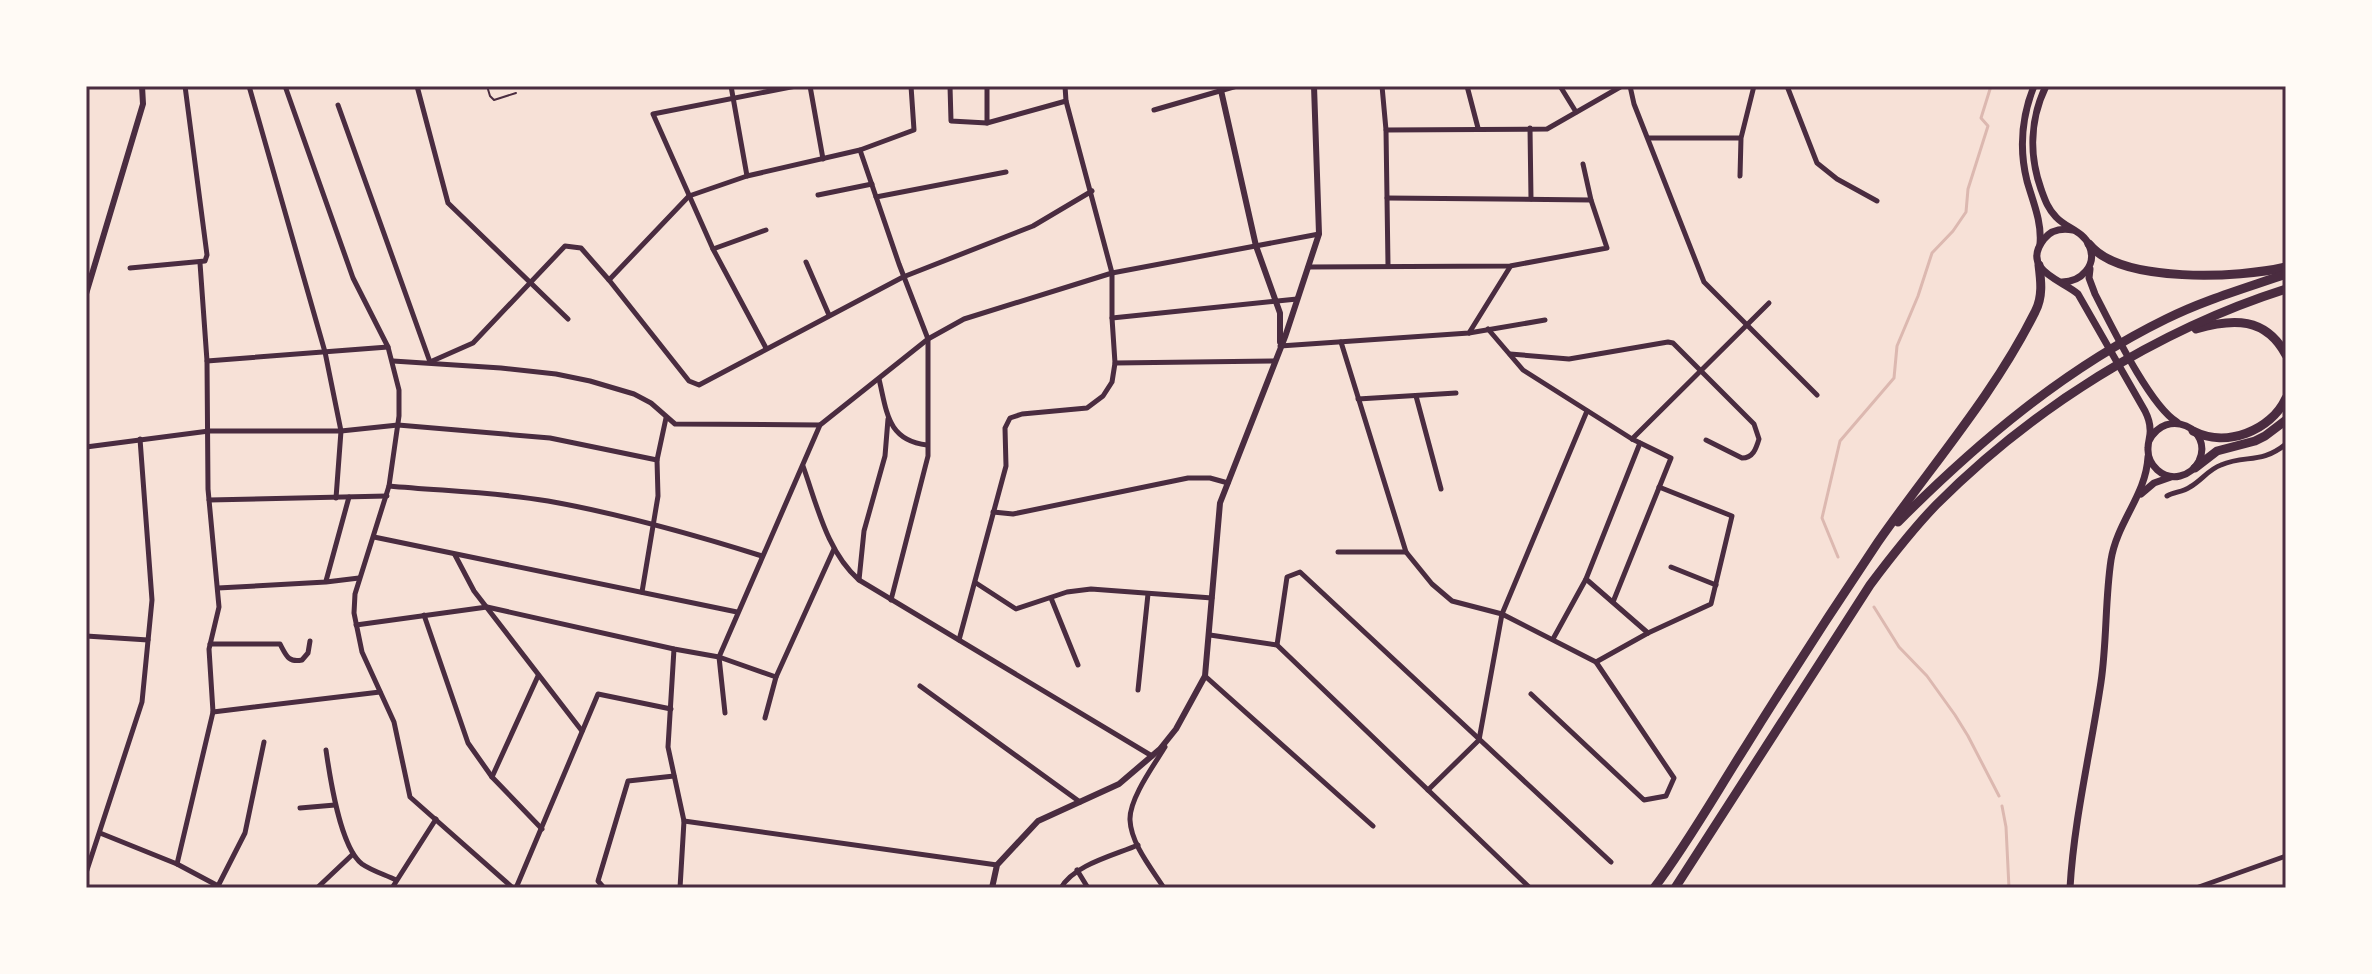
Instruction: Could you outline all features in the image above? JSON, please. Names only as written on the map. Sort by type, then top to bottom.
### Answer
[{"type":"highway","points":[[2089,244],[2097,254],[2109,260],[2184,275],[2228,276],[2286,267]]},
{"type":"highway","points":[[1654,888],[1879,541],[1967,422],[2006,363],[2038,305],[2041,289],[2039,265]]},
{"type":"highway","points":[[1879,541],[2001,426],[2081,366],[2169,318],[2286,274]]},
{"type":"highway","points":[[1675,888],[1870,585],[1926,516],[1989,455],[2076,391],[2163,340],[2231,307],[2286,289]]},
{"type":"highway","points":[[2163,340],[2209,325],[2236,322],[2264,330],[2286,355]]},
{"type":"highway","points":[[2189,428],[2213,438],[2246,433],[2271,420],[2286,398]]},
{"type":"highway","points":[[2195,468],[2217,451],[2255,441],[2286,420]]},
{"type":"main road","points":[[2034,86],[2025,114],[2022,140],[2027,180],[2040,223],[2039,265],[2049,278],[2078,294],[2149,419],[2145,477],[2117,535],[2111,560],[2104,659],[2070,888]]},
{"type":"main road","points":[[2046,86],[2033,128],[2034,165],[2048,208],[2089,244],[2092,287],[2149,390],[2168,416],[2189,428],[2199,439],[2200,459],[2195,468],[2187,474],[2154,483],[2137,499]]},
{"type":"main road","points":[[2038,253],[2047,235],[2059,230],[2073,230]]},
{"type":"main road","points":[[2060,282],[2071,282],[2081,277],[2090,263]]},
{"type":"main road","points":[[2149,441],[2163,425],[2174,423],[2189,428]]},
{"type":"main road","points":[[2148,455],[2156,470],[2171,477]]},
{"type":"street","points":[[86,292],[143,104],[142,86]]},
{"type":"street","points":[[130,268],[200,263],[205,261],[207,255],[185,86]]},
{"type":"street","points":[[249,86],[325,352],[341,431],[336,498]]},
{"type":"street","points":[[285,86],[353,278],[388,347],[399,390],[398,425],[387,496],[359,578],[354,603],[362,652],[394,722],[410,797],[514,888],[598,694],[671,709]]},
{"type":"street","points":[[417,86],[448,203],[568,319]]},
{"type":"street","points":[[731,86],[747,176]]},
{"type":"street","points":[[766,348],[713,249],[653,114],[796,86]]},
{"type":"street","points":[[810,86],[823,159]]},
{"type":"street","points":[[609,280],[689,196],[747,176],[860,150],[914,130],[911,86]]},
{"type":"street","points":[[950,86],[951,121],[987,123],[1066,101]]},
{"type":"street","points":[[987,86],[987,123]]},
{"type":"street","points":[[959,640],[1006,466],[1005,428],[1010,418],[1022,414],[1087,408],[1103,396],[1112,382],[1115,363],[1112,273],[1066,101],[1065,86]]},
{"type":"street","points":[[1154,110],[1221,88],[1237,86]]},
{"type":"street","points":[[1164,888],[1138,845],[1130,820],[1132,806],[1205,676],[1219,510],[1285,337],[1319,234],[1314,86]]},
{"type":"street","points":[[1382,86],[1386,130],[1388,265]]},
{"type":"street","points":[[1467,86],[1478,128]]},
{"type":"street","points":[[1560,86],[1576,112]]},
{"type":"street","points":[[1386,130],[1547,129],[1622,86]]},
{"type":"street","points":[[1630,86],[1634,104],[1704,282],[1817,395]]},
{"type":"street","points":[[1740,176],[1741,138],[1754,86]]},
{"type":"street","points":[[1787,86],[1817,163],[1837,179],[1877,201]]},
{"type":"street","points":[[1221,88],[1256,246],[1277,300],[1282,326],[1280,346]]},
{"type":"street","points":[[338,105],[430,362]]},
{"type":"street","points":[[1530,128],[1531,199]]},
{"type":"street","points":[[1649,138],[1741,138]]},
{"type":"street","points":[[860,150],[903,277],[928,339],[928,456],[891,600]]},
{"type":"street","points":[[1308,267],[1510,266],[1607,248],[1583,164]]},
{"type":"street","points":[[876,197],[1006,172]]},
{"type":"street","points":[[818,195],[872,184]]},
{"type":"street","points":[[430,362],[473,343],[565,246],[581,248],[694,385],[705,383],[903,277],[1033,226],[1092,191]]},
{"type":"street","points":[[1387,198],[1591,200]]},
{"type":"street","points":[[713,249],[766,230]]},
{"type":"street","points":[[725,713],[719,657],[820,425],[928,339],[964,319],[1112,273],[1319,234]]},
{"type":"street","points":[[806,262],[829,315]]},
{"type":"street","points":[[177,864],[213,712],[209,654],[219,607],[209,500],[207,361],[200,263]]},
{"type":"street","points":[[1469,333],[1510,266]]},
{"type":"street","points":[[1112,318],[1297,299]]},
{"type":"street","points":[[1632,439],[1769,303]]},
{"type":"street","points":[[1280,346],[1469,333],[1545,320]]},
{"type":"street","points":[[1488,329],[1523,370],[1632,439],[1671,458],[1613,602]]},
{"type":"street","points":[[1341,342],[1406,552],[1432,584],[1452,601],[1502,614],[1596,662],[1674,778],[1666,796],[1644,800],[1531,694]]},
{"type":"street","points":[[1509,354],[1569,359],[1673,343],[1754,424],[1759,439],[1748,458],[1706,440]]},
{"type":"street","points":[[207,361],[388,347]]},
{"type":"street","points":[[393,361],[539,372],[590,381],[634,394],[651,403],[675,424],[820,425]]},
{"type":"street","points":[[1115,363],[1274,361]]},
{"type":"street","points":[[859,580],[864,531],[885,456],[888,419],[879,379]]},
{"type":"street","points":[[1358,399],[1456,393]]},
{"type":"street","points":[[1416,396],[1441,489]]},
{"type":"street","points":[[1428,790],[1479,740],[1502,614],[1587,411]]},
{"type":"street","points":[[642,592],[658,496],[657,460],[666,418]]},
{"type":"street","points":[[888,419],[905,439],[927,445]]},
{"type":"street","points":[[86,447],[209,431],[341,431],[398,425],[550,438],[657,460]]},
{"type":"street","points":[[86,873],[142,702],[152,600],[140,439]]},
{"type":"street","points":[[1553,639],[1586,579],[1640,443]]},
{"type":"street","points":[[2167,496],[2187,490],[2215,467],[2260,458],[2286,444]]},
{"type":"street","points":[[802,465],[834,549],[859,580],[1152,756]]},
{"type":"street","points":[[993,512],[1013,514],[1188,478],[1210,478],[1228,483]]},
{"type":"street","points":[[389,486],[548,501],[653,525],[762,556]]},
{"type":"street","points":[[1596,662],[1648,633],[1711,604],[1732,516],[1659,487]]},
{"type":"street","points":[[209,500],[387,496]]},
{"type":"street","points":[[326,582],[349,497]]},
{"type":"street","points":[[374,537],[737,612]]},
{"type":"street","points":[[765,718],[776,677],[834,549]]},
{"type":"street","points":[[1338,552],[1406,552]]},
{"type":"street","points":[[455,554],[461,570],[487,607],[582,732]]},
{"type":"street","points":[[1671,567],[1716,585]]},
{"type":"street","points":[[1277,645],[1287,577],[1300,572],[1611,862]]},
{"type":"street","points":[[218,588],[359,578]]},
{"type":"street","points":[[1586,579],[1648,633]]},
{"type":"street","points":[[976,583],[1016,609],[1067,592],[1091,589],[1213,598]]},
{"type":"street","points":[[1138,690],[1148,594]]},
{"type":"street","points":[[1051,598],[1078,665]]},
{"type":"street","points":[[356,625],[487,607],[719,657],[776,677]]},
{"type":"street","points":[[424,615],[468,743],[492,777],[542,829]]},
{"type":"street","points":[[1210,635],[1277,645],[1530,888]]},
{"type":"street","points":[[86,636],[148,640]]},
{"type":"street","points":[[210,644],[280,644],[289,659],[295,662],[308,653],[310,641]]},
{"type":"street","points":[[674,649],[668,747],[684,821],[680,888]]},
{"type":"street","points":[[492,777],[538,676]]},
{"type":"street","points":[[1205,676],[1373,826]]},
{"type":"street","points":[[920,686],[1080,802]]},
{"type":"street","points":[[213,712],[380,692]]},
{"type":"street","points":[[992,888],[997,865],[1038,821],[1119,784],[1169,739]]},
{"type":"street","points":[[100,833],[177,864],[220,887],[245,833],[264,742]]},
{"type":"street","points":[[326,750],[335,805],[353,854],[363,864],[396,880]]},
{"type":"street","points":[[604,888],[598,881],[628,781],[674,776]]},
{"type":"street","points":[[300,808],[335,805]]},
{"type":"street","points":[[392,888],[436,819]]},
{"type":"street","points":[[684,821],[997,865]]},
{"type":"street","points":[[1061,888],[1077,870],[1138,845]]},
{"type":"street","points":[[317,888],[353,854]]},
{"type":"street","points":[[2196,888],[2286,856]]},
{"type":"street","points":[[1077,870],[1088,888]]},
{"type":"lane","points":[[487,86],[494,100],[516,93]]},
{"type":"waterway","points":[[1838,557],[1822,518],[1840,441],[1894,378],[1897,346],[1932,253],[1966,212],[1968,189],[1988,126],[1981,118],[1991,86]]},
{"type":"waterway","points":[[1874,607],[1899,647],[1927,676],[1955,715],[1999,796]]},
{"type":"waterway","points":[[2002,806],[2009,888]]}]
